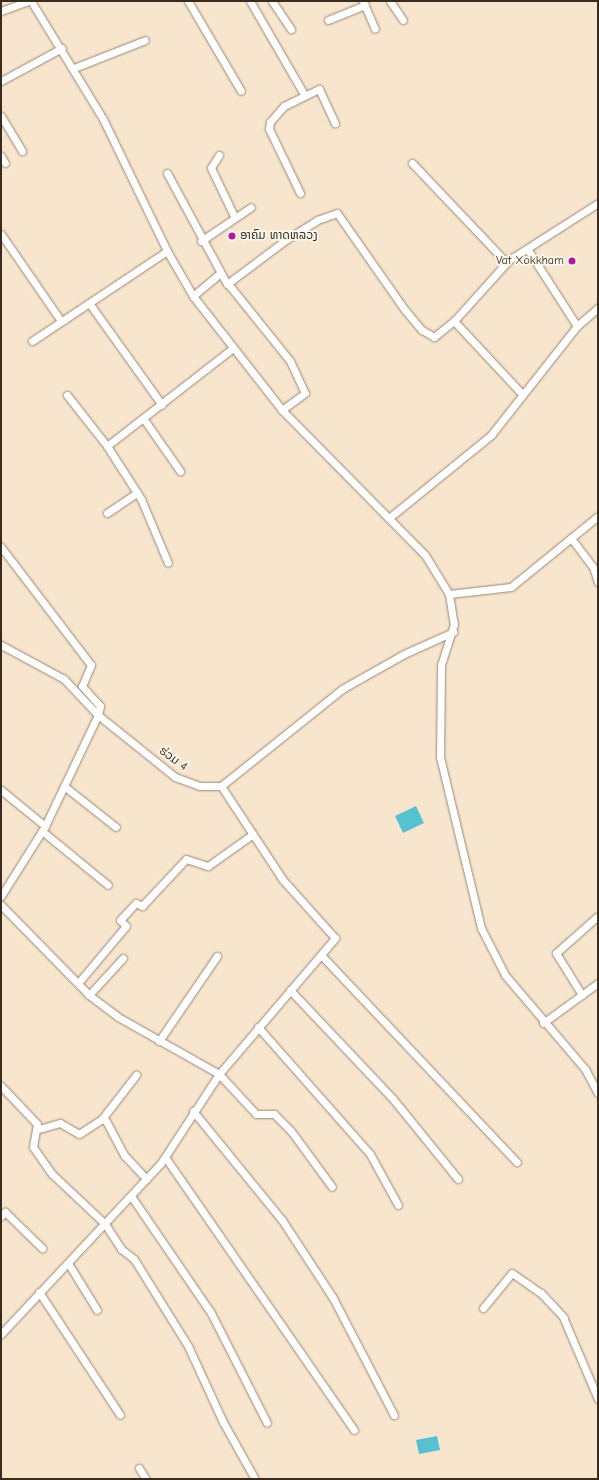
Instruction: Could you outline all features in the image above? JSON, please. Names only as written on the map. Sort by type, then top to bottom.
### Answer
[{"type":"street","points":[[1,11],[28,1]]},
{"type":"street","points":[[31,1],[74,68],[113,138],[167,251],[193,296],[282,410],[425,555],[449,594],[453,632],[441,665],[439,704],[440,757],[446,790],[481,928],[505,975],[543,1023],[585,1069],[598,1093]]},
{"type":"street","points":[[188,1],[241,91]]},
{"type":"street","points":[[250,1],[304,94]]},
{"type":"street","points":[[272,1],[291,29]]},
{"type":"street","points":[[390,1],[402,20]]},
{"type":"street","points":[[328,20],[364,3],[375,29]]},
{"type":"street","points":[[74,68],[145,40]]},
{"type":"street","points":[[1,81],[62,48]]},
{"type":"street","points":[[300,193],[269,129],[284,106],[304,94],[319,89],[335,122]]},
{"type":"street","points":[[1,116],[22,151]]},
{"type":"street","points":[[219,155],[211,168],[235,218]]},
{"type":"street","points":[[1,156],[5,163]]},
{"type":"street","points":[[412,163],[506,262]]},
{"type":"street","points":[[167,173],[218,275],[229,285],[290,361],[305,393],[282,410]]},
{"type":"street","points":[[229,285],[287,239],[335,212],[422,330],[434,337],[454,322],[506,262],[528,250],[598,203]]},
{"type":"street","points":[[201,241],[251,207]]},
{"type":"street","points":[[1,234],[61,321]]},
{"type":"street","points":[[528,250],[577,326]]},
{"type":"street","points":[[32,341],[167,251]]},
{"type":"street","points":[[193,296],[218,275]]},
{"type":"street","points":[[89,303],[137,365],[162,405]]},
{"type":"street","points":[[389,518],[491,435],[577,326],[598,308]]},
{"type":"street","points":[[454,322],[522,394]]},
{"type":"street","points":[[106,446],[162,405],[233,348]]},
{"type":"street","points":[[66,395],[106,446],[137,493],[168,564]]},
{"type":"street","points":[[143,418],[180,471]]},
{"type":"street","points":[[107,513],[137,493]]},
{"type":"street","points":[[449,594],[506,589],[598,516]]},
{"type":"street","points":[[571,538],[595,566],[598,582]]},
{"type":"street","points":[[1,547],[90,666],[78,694]]},
{"type":"street","points":[[1,1334],[131,1196],[165,1157],[193,1111],[219,1074],[258,1027],[333,942],[332,931],[299,900],[221,786],[342,689],[404,654],[453,632]]},
{"type":"street","name":"ຮ່ວມ 4","points":[[1,645],[64,680],[98,715],[175,777],[200,786],[221,786]]},
{"type":"street","points":[[1,896],[43,828],[98,715],[100,706],[82,686]]},
{"type":"street","points":[[64,786],[116,827]]},
{"type":"street","points":[[1,790],[108,885]]},
{"type":"street","points":[[78,982],[126,926],[120,920],[136,903],[142,906],[186,860],[208,866],[253,834]]},
{"type":"street","points":[[1,905],[78,982],[89,995],[118,1017],[219,1074],[256,1114],[271,1112],[291,1131],[332,1187]]},
{"type":"street","points":[[582,995],[556,953],[598,916]]},
{"type":"street","points":[[321,955],[517,1162]]},
{"type":"street","points":[[159,1041],[217,956]]},
{"type":"street","points":[[89,995],[123,958]]},
{"type":"street","points":[[543,1023],[598,983]]},
{"type":"street","points":[[290,990],[393,1099],[458,1179]]},
{"type":"street","points":[[258,1027],[370,1154],[398,1205]]},
{"type":"street","points":[[39,1129],[64,1124],[74,1134],[79,1134],[102,1119],[136,1075]]},
{"type":"street","points":[[1,1086],[39,1129]]},
{"type":"street","points":[[193,1111],[282,1220],[333,1298],[394,1415]]},
{"type":"street","points":[[102,1119],[113,1128],[124,1155],[146,1179]]},
{"type":"street","points":[[39,1129],[32,1142],[35,1151],[76,1201],[105,1224],[121,1249],[134,1259],[188,1346],[223,1422],[255,1479]]},
{"type":"street","points":[[165,1157],[354,1430]]},
{"type":"street","points":[[131,1196],[211,1313],[267,1423]]},
{"type":"street","points":[[1,1216],[5,1212],[42,1248]]},
{"type":"street","points":[[68,1263],[97,1310]]},
{"type":"street","points":[[483,1308],[512,1273],[541,1293],[563,1317],[598,1399]]},
{"type":"street","points":[[39,1292],[120,1415]]},
{"type":"street","points":[[139,1468],[146,1479]]},
{"type":"water","points":[[416,806],[424,823],[403,833],[395,816]]},
{"type":"water","points":[[437,1436],[440,1450],[419,1454],[416,1440]]},
{"type":"place","name":"ອາຄົມ ທາດຫລວງ","points":[[232,236]]},
{"type":"place","name":"Vat Xokkham","points":[[572,261]]}]
